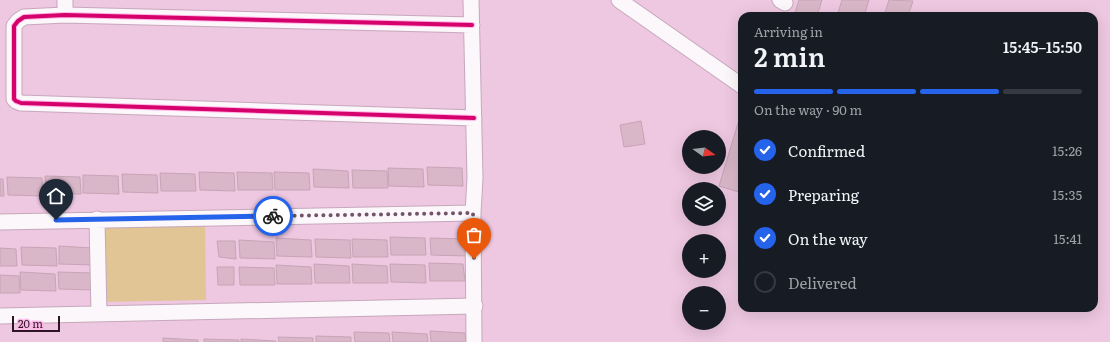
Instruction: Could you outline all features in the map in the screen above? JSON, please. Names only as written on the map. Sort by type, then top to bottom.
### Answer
[{"type":"street","points":[[471,0],[475,178],[473,213],[475,306],[474,342]]},
{"type":"street","points":[[619,0],[738,83]]},
{"type":"street","points":[[472,25],[65,7],[24,17],[14,26],[14,99],[21,103],[474,118]]},
{"type":"street","points":[[0,222],[473,213]]},
{"type":"street","points":[[97,219],[99,314]]},
{"type":"street","points":[[0,316],[475,306]]},
{"type":"shaded area","points":[[205,222],[206,300],[103,302],[101,224]]},
{"type":"building","points":[[799,0],[822,0],[818,12],[795,12]]},
{"type":"building","points":[[842,0],[869,0],[865,12],[838,12]]},
{"type":"building","points":[[889,0],[913,1],[909,12],[885,12]]},
{"type":"building","points":[[641,121],[645,144],[624,147],[620,125]]},
{"type":"building","points":[[738,123],[738,192],[726,188],[726,182],[720,182],[723,174],[726,174],[726,163]]},
{"type":"building","points":[[427,167],[462,168],[463,186],[428,185]]},
{"type":"building","points":[[388,168],[423,169],[424,187],[389,186]]},
{"type":"building","points":[[313,169],[348,171],[349,188],[314,187]]},
{"type":"building","points":[[352,170],[387,171],[388,188],[353,188]]},
{"type":"building","points":[[199,172],[234,173],[235,191],[200,190]]},
{"type":"building","points":[[237,172],[272,173],[273,190],[238,190]]},
{"type":"building","points":[[274,172],[309,173],[310,190],[275,190]]},
{"type":"building","points":[[160,173],[195,174],[196,191],[161,191]]},
{"type":"building","points":[[122,174],[157,175],[158,193],[123,192]]},
{"type":"building","points":[[83,175],[118,176],[119,194],[83,193]]},
{"type":"building","points":[[45,176],[80,177],[81,194],[46,194]]},
{"type":"building","points":[[7,177],[42,178],[43,196],[8,195]]},
{"type":"building","points":[[0,179],[3,179],[4,196],[0,196]]},
{"type":"building","points":[[390,237],[425,238],[426,255],[391,255]]},
{"type":"building","points":[[276,238],[311,240],[312,257],[277,256]]},
{"type":"building","points":[[430,238],[465,239],[466,256],[431,255]]},
{"type":"building","points":[[315,239],[350,240],[351,258],[316,257]]},
{"type":"building","points":[[352,239],[387,240],[388,257],[353,257]]},
{"type":"building","points":[[239,240],[274,242],[275,259],[240,258]]},
{"type":"building","points":[[217,241],[235,241],[236,259],[219,257]]},
{"type":"building","points":[[59,246],[93,248],[95,265],[59,264]]},
{"type":"building","points":[[21,247],[56,248],[57,266],[22,265]]},
{"type":"building","points":[[0,248],[16,249],[17,266],[0,266]]},
{"type":"building","points":[[429,263],[463,264],[465,281],[430,281]]},
{"type":"building","points":[[314,264],[349,266],[350,283],[315,283]]},
{"type":"building","points":[[352,264],[387,266],[388,283],[353,283]]},
{"type":"building","points":[[390,264],[425,265],[426,283],[391,282]]},
{"type":"building","points":[[276,265],[311,267],[312,284],[277,284]]},
{"type":"building","points":[[217,267],[234,267],[234,285],[218,285]]},
{"type":"building","points":[[239,267],[274,268],[275,285],[240,285]]},
{"type":"building","points":[[20,272],[55,274],[56,291],[21,290]]},
{"type":"building","points":[[58,272],[94,273],[94,290],[59,289]]},
{"type":"building","points":[[0,275],[19,276],[20,293],[0,293]]},
{"type":"building","points":[[430,331],[465,333],[466,342],[431,342]]},
{"type":"building","points":[[354,332],[389,333],[390,342],[355,342]]},
{"type":"building","points":[[392,332],[427,334],[428,342],[393,342]]},
{"type":"building","points":[[316,336],[351,337],[351,342],[316,342]]},
{"type":"building","points":[[278,337],[313,338],[313,342],[279,342]]},
{"type":"building","points":[[163,338],[198,340],[198,342],[163,342]]},
{"type":"building","points":[[204,339],[239,340],[239,342],[204,342]]},
{"type":"building","points":[[241,339],[276,341],[276,342],[241,342]]},
{"type":"cycle path","points":[[472,25],[65,15],[24,17],[14,26],[14,99],[21,103],[474,118]]},
{"type":"way so far","points":[[273,216],[473,213],[474,259]]},
{"type":"route","points":[[56,220],[273,216]]}]
